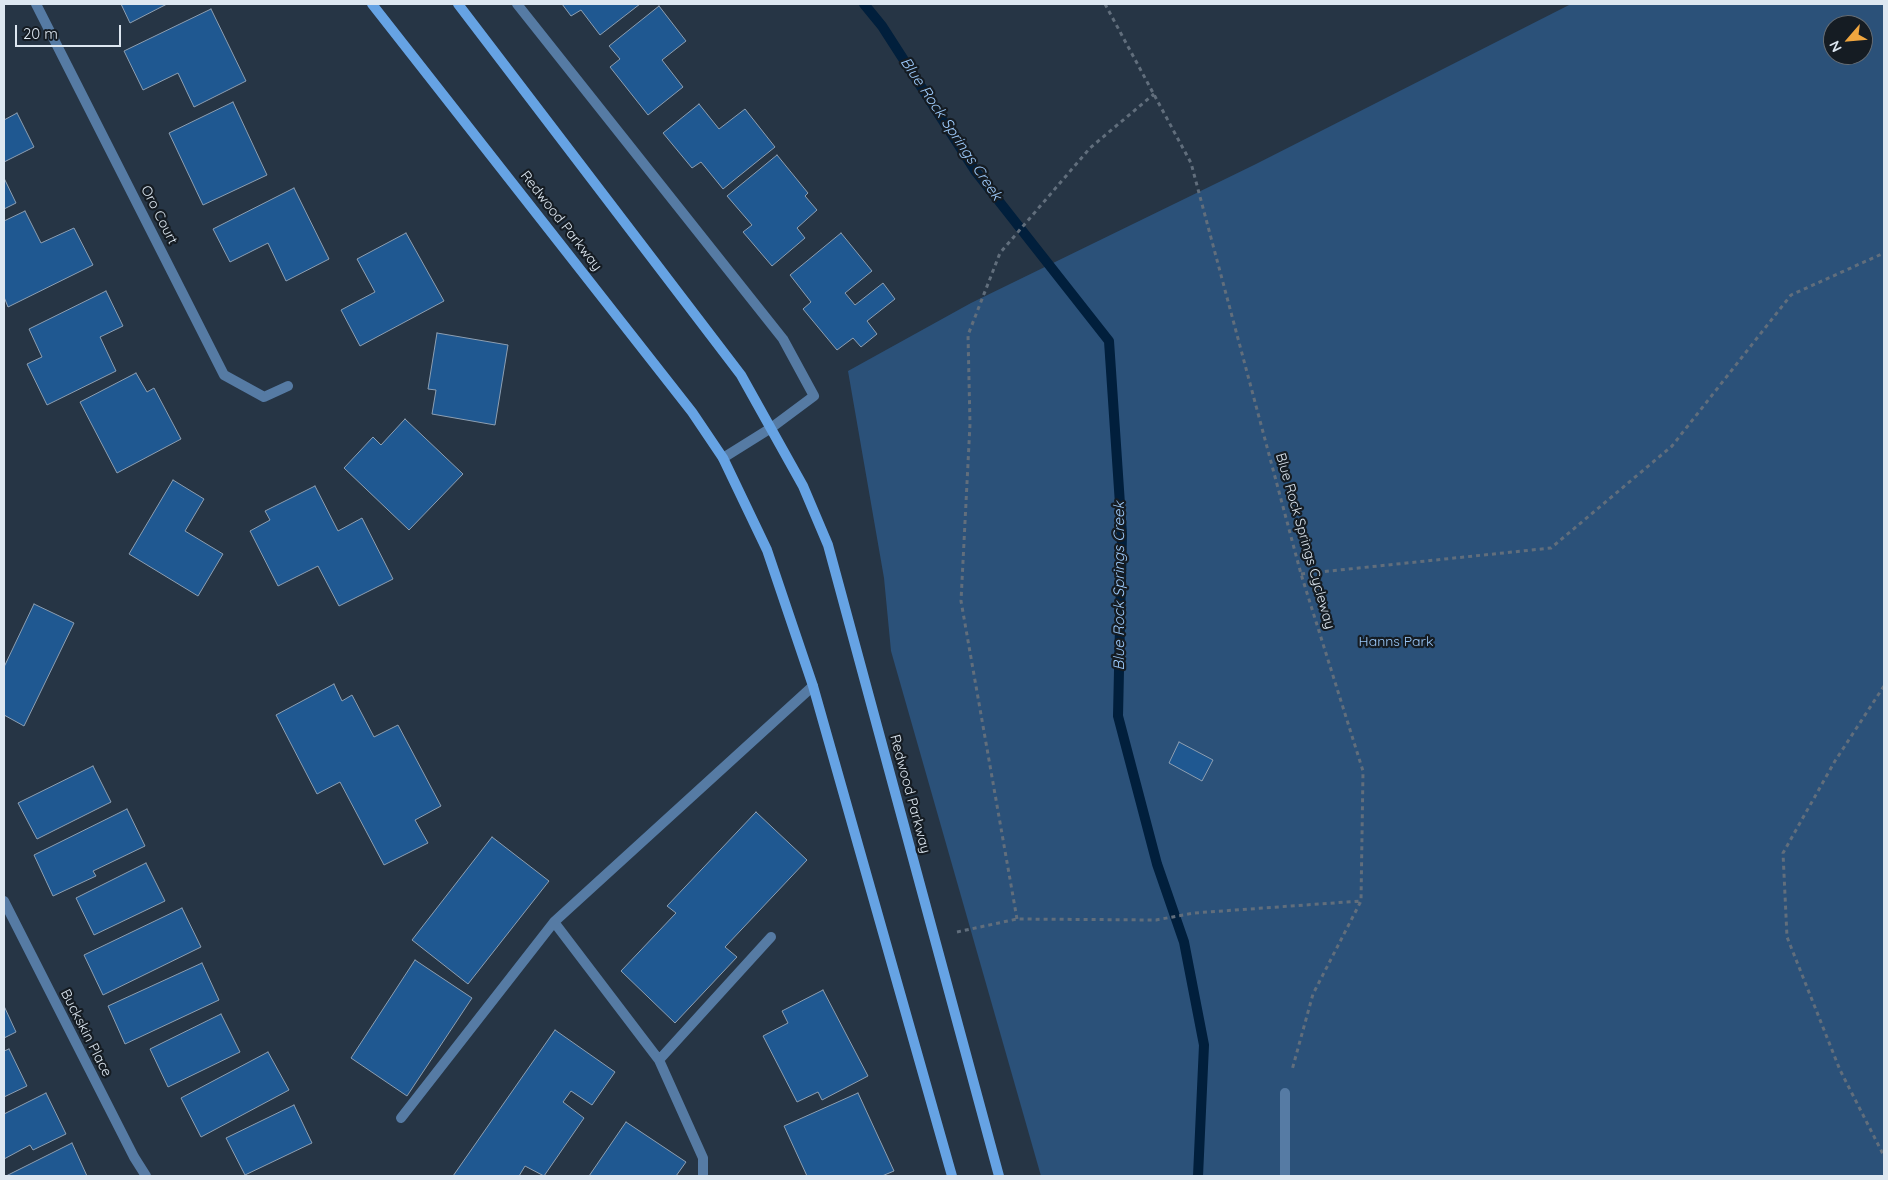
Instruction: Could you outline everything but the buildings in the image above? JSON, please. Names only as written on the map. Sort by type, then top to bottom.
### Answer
[{"type":"main road","name":"Redwood Parkway","points":[[372,4],[692,412],[723,458],[767,550],[813,686],[952,1176]]},
{"type":"main road","name":"Redwood Parkway","points":[[458,4],[741,375],[803,486],[828,545],[1000,1176]]},
{"type":"street","name":"Oro Court","points":[[36,4],[224,375],[264,397],[288,386]]},
{"type":"street","points":[[517,4],[783,339],[814,396],[771,428],[723,458]]},
{"type":"street","points":[[400,1118],[554,922],[813,686]]},
{"type":"street","name":"Buckskin Place","points":[[4,901],[134,1157],[146,1176]]},
{"type":"street","points":[[554,922],[659,1060],[703,1158],[703,1176]]},
{"type":"street","points":[[659,1060],[771,937]]},
{"type":"street","points":[[1285,1093],[1286,1176]]},
{"type":"path","name":"Blue Rock Springs Cycleway","points":[[1105,4],[1191,164],[1301,574],[1363,771],[1361,901],[1313,994],[1285,1093]]},
{"type":"path","points":[[1017,919],[961,602],[970,424],[968,335],[1000,253],[1090,148],[1154,94]]},
{"type":"path","points":[[1301,574],[1551,548],[1672,446],[1791,295],[1884,253]]},
{"type":"path","points":[[1884,686],[1835,761],[1783,852],[1787,937],[1840,1070],[1884,1156]]},
{"type":"path","points":[[935,937],[1017,919],[1156,920],[1194,914],[1361,901]]},
{"type":"green space","name":"Hanns Park","points":[[1571,4],[1884,4],[1884,1176],[1041,1176],[891,651],[884,578],[848,371],[971,303],[1256,164]]},
{"type":"waterway","name":"Blue Rock Springs Creek","points":[[864,4],[882,26],[976,172],[1109,341],[1122,534],[1118,716],[1157,864],[1184,942],[1204,1045],[1198,1176]]}]
